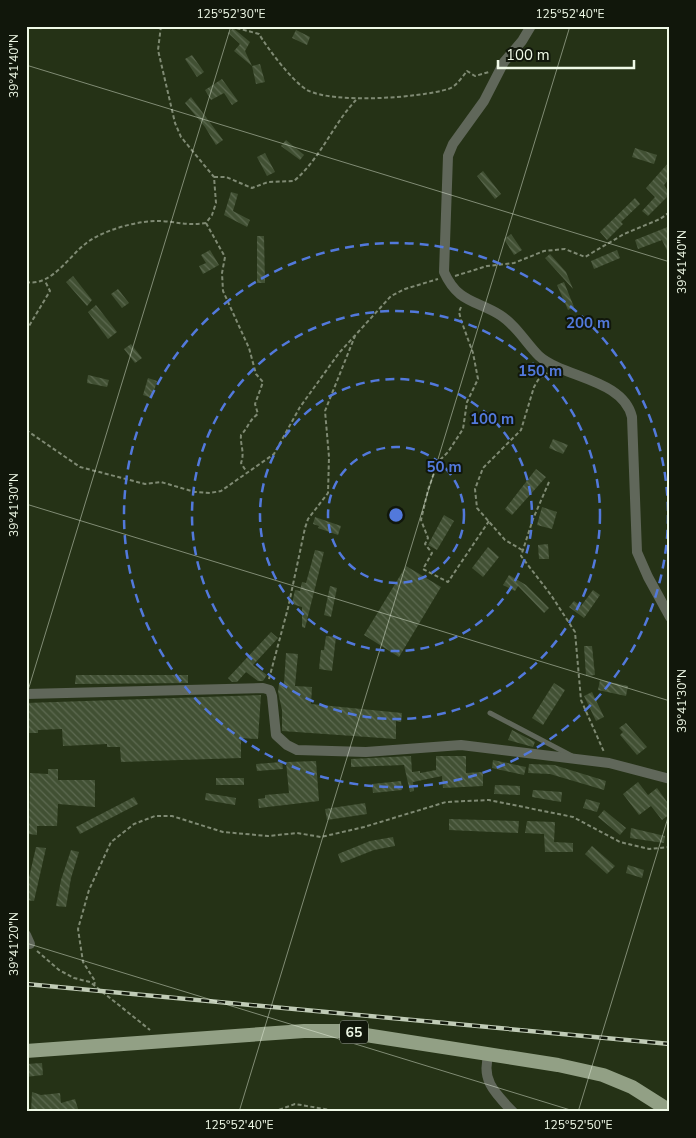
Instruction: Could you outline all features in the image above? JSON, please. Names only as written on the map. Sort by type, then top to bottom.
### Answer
[{"type":"main road","name":"65","points":[[26,1051],[340,1031],[489,1054],[603,1075],[632,1088],[670,1111]]},
{"type":"street","points":[[531,26],[498,72],[484,101],[453,144],[448,156],[444,272],[464,298],[499,314],[540,356],[607,388],[619,398],[631,414],[637,552],[664,611],[670,617]]},
{"type":"street","points":[[26,694],[207,688],[266,689],[270,690],[272,696],[276,736],[286,745],[297,750],[366,752],[461,745],[609,763],[670,779]]},
{"type":"street","points":[[489,1054],[485,1065],[488,1082],[513,1112]]},
{"type":"lane","points":[[490,713],[577,759]]},
{"type":"path","points":[[26,282],[45,281],[76,251],[96,237],[149,221],[194,225],[206,223],[212,215],[216,203],[214,178],[181,137],[175,123],[158,50],[161,26]]},
{"type":"path","points":[[192,26],[194,28],[233,27],[259,34],[268,50],[306,89],[324,95],[357,99],[449,89],[467,71],[475,76],[482,72],[498,72]]},
{"type":"path","points":[[214,178],[226,177],[252,188],[268,182],[294,181],[308,168],[348,109],[357,99]]},
{"type":"path","points":[[26,430],[80,467],[145,484],[161,482],[195,492],[210,494],[221,490],[246,471],[274,454],[300,407],[339,353],[391,296],[430,279],[447,278],[486,266],[514,263],[544,252],[565,249],[585,257],[624,234],[660,219],[670,212]]},
{"type":"path","points":[[206,223],[226,257],[222,273],[223,292],[249,348],[256,374],[263,382],[255,404],[258,414],[250,419],[246,430],[241,435],[240,443],[244,450],[241,463],[246,471]]},
{"type":"path","points":[[26,331],[50,291],[45,281]]},
{"type":"path","points":[[464,298],[459,312],[473,353],[478,379],[467,402],[463,429],[448,452],[438,462],[426,496],[421,520],[428,538],[425,544],[432,553],[422,569],[448,582],[489,521]]},
{"type":"path","points":[[266,689],[288,608],[305,528],[328,493],[329,457],[325,411],[355,335]]},
{"type":"path","points":[[522,550],[505,540],[477,508],[474,499],[477,482],[483,468],[521,430],[534,387],[552,363]]},
{"type":"path","points":[[550,482],[533,519],[521,556],[551,595],[575,632],[581,700],[609,763]]},
{"type":"path","points":[[94,986],[95,982],[80,954],[78,929],[89,890],[111,842],[134,824],[155,816],[172,816],[223,832],[268,836],[297,833],[321,837],[364,827],[446,802],[490,800],[573,818],[620,842],[649,849],[670,847]]},
{"type":"path","points":[[28,939],[59,970],[94,986],[145,1024],[155,1042]]},
{"type":"path","points":[[273,1112],[295,1104],[342,1112]]},
{"type":"building","points":[[233,28],[250,42],[245,51],[252,66],[234,51],[240,44],[228,33]]},
{"type":"building","points":[[296,30],[310,37],[307,45],[292,38]]},
{"type":"building","points":[[192,55],[204,72],[197,77],[185,59]]},
{"type":"building","points":[[260,64],[265,82],[256,84],[252,66]]},
{"type":"building","points":[[222,79],[238,101],[232,105],[224,93],[211,100],[205,90]]},
{"type":"building","points":[[191,97],[223,140],[216,145],[205,127],[185,103]]},
{"type":"building","points":[[286,140],[304,155],[300,160],[281,146]]},
{"type":"building","points":[[635,148],[657,155],[654,164],[632,157]]},
{"type":"building","points":[[265,153],[275,172],[267,176],[257,157]]},
{"type":"building","points":[[670,161],[670,178],[664,185],[670,194],[648,216],[642,211],[655,197],[646,188]]},
{"type":"building","points":[[483,171],[501,194],[495,199],[477,176]]},
{"type":"building","points":[[231,192],[238,194],[233,211],[250,220],[247,227],[224,215]]},
{"type":"building","points":[[635,198],[640,204],[621,222],[623,224],[607,240],[600,232]]},
{"type":"building","points":[[670,226],[670,257],[662,240],[638,249],[635,240]]},
{"type":"building","points":[[511,234],[522,250],[514,255],[504,239]]},
{"type":"building","points":[[257,236],[264,236],[265,283],[257,283]]},
{"type":"building","points":[[210,250],[219,265],[203,274],[199,266],[206,263],[201,255]]},
{"type":"building","points":[[617,250],[620,258],[594,269],[591,261]]},
{"type":"building","points":[[550,254],[566,272],[573,289],[545,258]]},
{"type":"building","points":[[73,276],[92,300],[87,306],[66,282]]},
{"type":"building","points":[[564,282],[574,307],[568,310],[557,285]]},
{"type":"building","points":[[118,289],[129,303],[122,308],[111,294]]},
{"type":"building","points":[[96,305],[117,332],[108,339],[88,312]]},
{"type":"building","points":[[131,344],[142,358],[135,363],[124,349]]},
{"type":"building","points":[[88,375],[109,380],[107,387],[87,383]]},
{"type":"building","points":[[148,378],[157,381],[152,398],[143,395]]},
{"type":"building","points":[[553,439],[568,445],[563,454],[549,448]]},
{"type":"building","points":[[536,469],[546,477],[512,515],[505,509]]},
{"type":"building","points":[[542,507],[557,512],[552,529],[537,525]]},
{"type":"building","points":[[444,515],[454,521],[437,550],[428,545]]},
{"type":"building","points":[[315,517],[341,526],[338,535],[318,528],[319,526],[313,524]]},
{"type":"building","points":[[548,544],[549,559],[539,559],[538,545]]},
{"type":"building","points":[[488,547],[499,557],[483,577],[472,568]]},
{"type":"building","points":[[315,550],[324,552],[305,628],[302,627],[302,607],[292,604],[295,590],[300,591],[302,582],[306,583]]},
{"type":"building","points":[[406,566],[441,587],[399,657],[364,635]]},
{"type":"building","points":[[509,575],[526,585],[549,608],[544,613],[518,586],[515,591],[503,585]]},
{"type":"building","points":[[330,586],[337,588],[331,617],[324,615]]},
{"type":"building","points":[[593,590],[600,595],[584,618],[569,607],[574,601],[581,606]]},
{"type":"building","points":[[271,632],[278,638],[253,665],[267,675],[263,681],[258,681],[246,672],[237,682],[232,682],[228,678]]},
{"type":"building","points":[[326,636],[336,637],[332,671],[319,669],[321,650],[324,650]]},
{"type":"building","points":[[584,646],[592,646],[595,675],[586,676]]},
{"type":"building","points":[[286,653],[298,654],[295,686],[312,687],[311,704],[402,713],[401,722],[396,721],[396,739],[282,731],[282,710],[278,692],[279,684],[284,684]]},
{"type":"building","points":[[76,675],[188,675],[188,683],[75,684]]},
{"type":"building","points":[[600,680],[628,686],[626,696],[598,690]]},
{"type":"building","points":[[554,683],[565,690],[543,725],[532,718]]},
{"type":"building","points":[[592,692],[604,717],[596,721],[584,696]]},
{"type":"building","points":[[261,695],[258,739],[241,738],[241,758],[121,762],[120,747],[107,747],[107,744],[63,746],[62,729],[38,730],[38,733],[26,733],[26,703]]},
{"type":"building","points":[[626,723],[647,747],[637,755],[620,735],[623,732],[619,728]]},
{"type":"building","points":[[512,730],[535,742],[533,747],[508,740]]},
{"type":"building","points":[[411,756],[412,772],[420,771],[420,773],[436,770],[436,756],[466,756],[466,773],[483,772],[483,786],[443,788],[442,776],[413,782],[414,791],[410,792],[404,765],[351,767],[351,759]]},
{"type":"building","points":[[493,760],[526,767],[524,775],[492,768]]},
{"type":"building","points":[[316,761],[319,801],[259,808],[258,799],[265,798],[265,795],[289,793],[286,762]]},
{"type":"building","points":[[282,762],[283,769],[257,771],[256,764]]},
{"type":"building","points":[[529,764],[554,765],[606,781],[604,790],[550,774],[528,773]]},
{"type":"building","points":[[48,769],[58,769],[58,780],[95,780],[95,807],[58,804],[57,826],[37,826],[37,835],[29,834],[30,773],[48,774]]},
{"type":"building","points":[[216,778],[244,778],[244,785],[216,785]]},
{"type":"building","points":[[401,781],[402,790],[373,793],[372,784]]},
{"type":"building","points":[[638,782],[648,795],[657,788],[670,806],[670,814],[662,820],[651,806],[639,815],[623,794]]},
{"type":"building","points":[[495,785],[520,786],[520,795],[494,794]]},
{"type":"building","points":[[533,790],[562,792],[561,802],[532,797]]},
{"type":"building","points":[[206,793],[236,798],[235,805],[205,800]]},
{"type":"building","points":[[134,797],[138,804],[80,834],[76,827]]},
{"type":"building","points":[[586,799],[600,803],[597,812],[583,808]]},
{"type":"building","points":[[365,803],[367,814],[327,820],[325,809]]},
{"type":"building","points":[[604,810],[626,828],[620,835],[598,817]]},
{"type":"building","points":[[449,819],[519,821],[518,833],[449,830]]},
{"type":"building","points":[[527,821],[555,822],[554,842],[573,843],[573,852],[545,852],[544,834],[525,833]]},
{"type":"building","points":[[631,828],[665,836],[664,843],[630,838]]},
{"type":"building","points":[[393,837],[395,846],[374,850],[341,863],[338,854],[370,841]]},
{"type":"building","points":[[592,846],[615,866],[607,874],[585,854]]},
{"type":"building","points":[[36,847],[46,848],[34,901],[26,900],[26,891]]},
{"type":"building","points":[[71,850],[79,852],[71,878],[66,907],[56,906],[61,880]]},
{"type":"building","points":[[628,865],[644,870],[642,878],[626,873]]},
{"type":"building","points":[[42,1063],[43,1075],[26,1077],[26,1064]]},
{"type":"building","points":[[32,1092],[41,1095],[60,1093],[61,1103],[75,1099],[79,1112],[68,1112],[68,1110],[31,1112]]},
{"type":"railway","points":[[26,984],[670,1044]]}]
